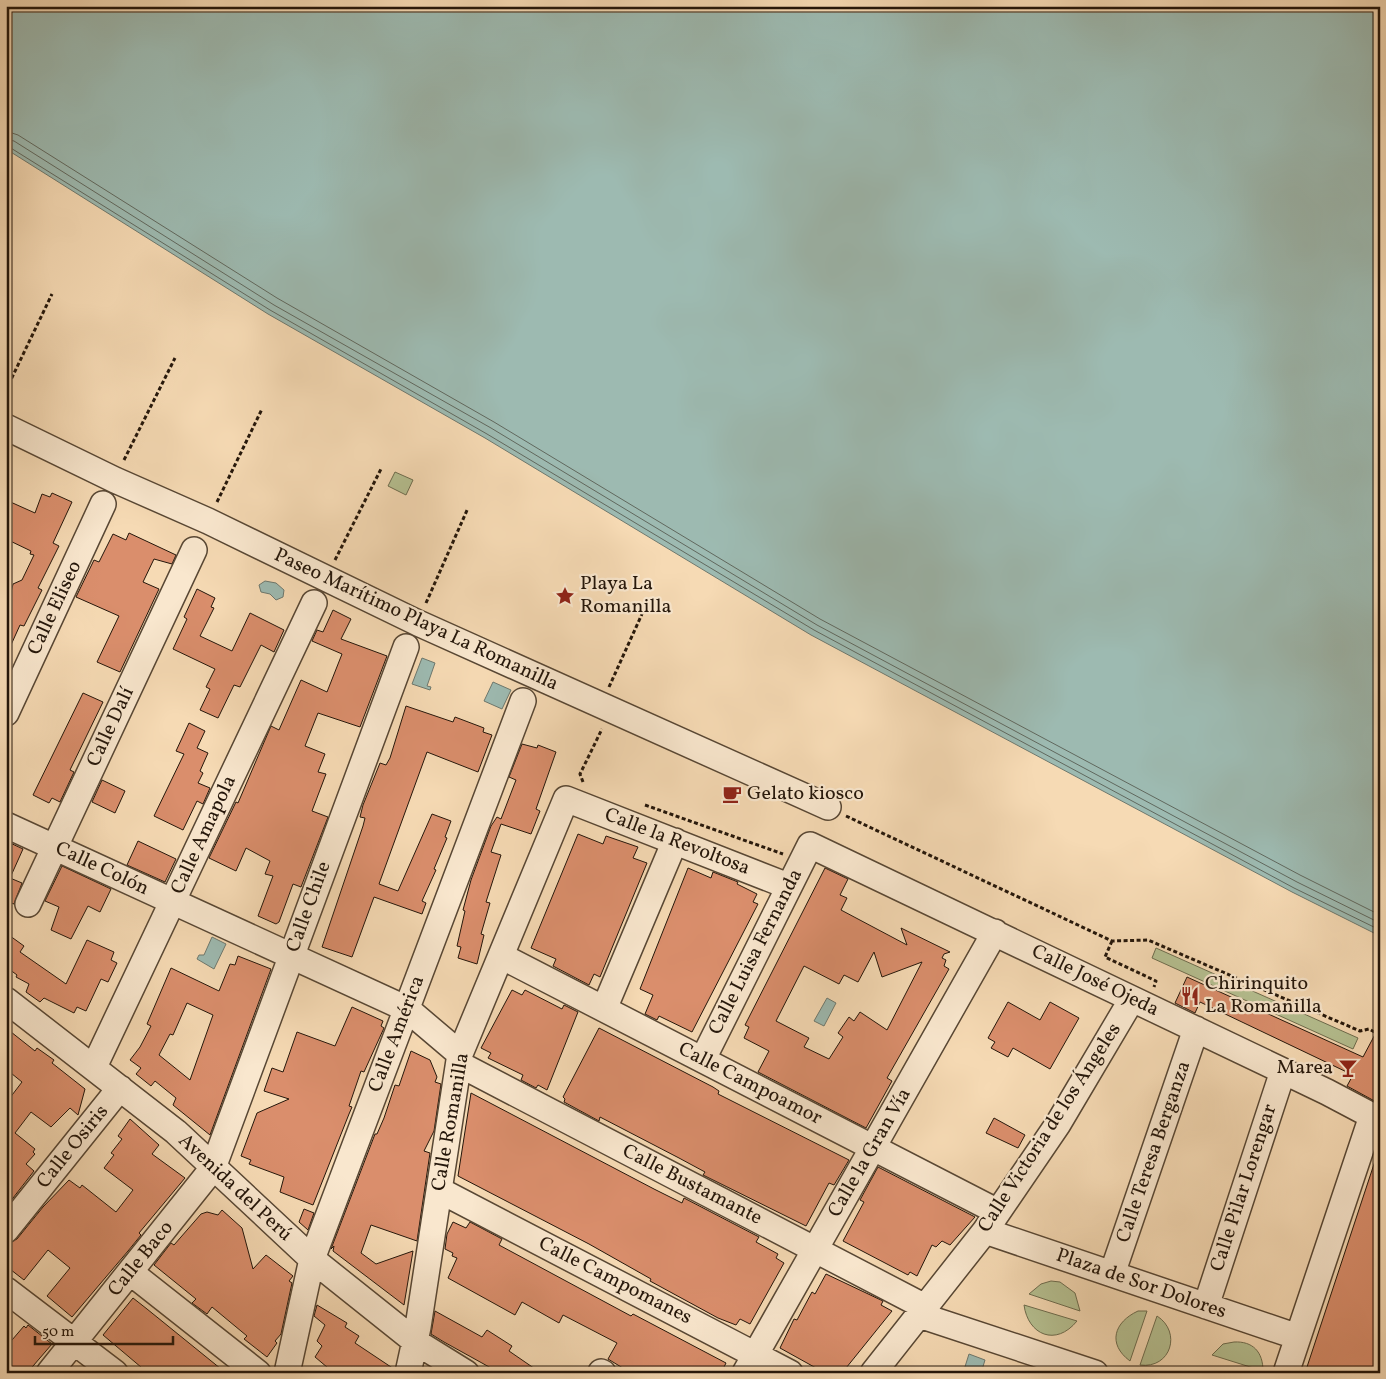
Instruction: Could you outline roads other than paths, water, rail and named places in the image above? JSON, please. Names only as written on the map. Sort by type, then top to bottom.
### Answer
[{"type":"street","name":"Paseo Marítimo Playa La Romanilla","points":[[6,427],[114,480],[208,521],[418,623],[828,807]]},
{"type":"street","name":"Calle Eliseo","points":[[6,713],[103,504]]},
{"type":"street","name":"Calle Dalí","points":[[28,904],[194,550]]},
{"type":"street","name":"Calle Amapola","points":[[94,1067],[314,603]]},
{"type":"street","name":"Calle Chile","points":[[213,1168],[406,647]]},
{"type":"street","name":"Calle América","points":[[287,1373],[312,1259],[522,701]]},
{"type":"street","name":"Calle la Revoltosa","points":[[566,799],[788,886]]},
{"type":"street","name":"Calle Romanilla","points":[[408,1373],[416,1342],[459,1059],[566,799]]},
{"type":"street","name":"Calle Colón","points":[[6,825],[407,1009],[459,1059]]},
{"type":"street","points":[[604,1009],[675,841]]},
{"type":"street","name":"Calle Luisa Fernanda","points":[[702,1060],[810,845]]},
{"type":"street","name":"Calle José Ojeda","points":[[810,845],[995,932],[1376,1118]]},
{"type":"street","name":"Calle la Gran Vía","points":[[750,1364],[995,932]]},
{"type":"street","name":"Calle Campoamor","points":[[501,956],[873,1147],[992,1222]]},
{"type":"street","name":"Avenida del Perú","points":[[6,1000],[176,1132],[312,1259],[416,1342],[466,1373]]},
{"type":"street","name":"Calle Victoria de los Ángeles","points":[[873,1373],[992,1222],[1140,1002]]},
{"type":"street","name":"Calle Teresa Berganza","points":[[1112,1274],[1196,1029]]},
{"type":"street","name":"Calle Bustamante","points":[[459,1059],[816,1248],[922,1311]]},
{"type":"street","name":"Calle Pilar Lorengar","points":[[1206,1306],[1283,1071]]},
{"type":"street","name":"Calle Osiris","points":[[6,1230],[120,1088]]},
{"type":"street","points":[[1286,1373],[1376,1118]]},
{"type":"street","name":"Calle Baco","points":[[49,1373],[213,1168]]},
{"type":"street","name":"Calle Campomanes","points":[[440,1190],[750,1364],[790,1373]]},
{"type":"street","name":"Plaza de Sor Dolores","points":[[992,1222],[1112,1274],[1298,1337]]},
{"type":"street","points":[[130,1272],[258,1373]]},
{"type":"street","points":[[6,1290],[116,1373]]},
{"type":"street","points":[[922,1311],[1095,1373]]},
{"type":"water","points":[[6,6],[1380,6],[1380,936],[1292,892],[811,635],[485,438],[268,314],[6,149]]},
{"type":"water","points":[[265,581],[276,583],[284,590],[283,597],[276,600],[270,594],[261,592],[259,585]]},
{"type":"water","points":[[422,658],[435,663],[427,686],[431,687],[430,690],[412,684]]},
{"type":"water","points":[[493,682],[511,690],[502,709],[484,701]]},
{"type":"water","points":[[212,937],[226,944],[214,969],[197,959],[199,955],[204,955]]},
{"type":"water","points":[[827,998],[836,1003],[824,1026],[814,1021]]},
{"type":"water","points":[[969,1354],[985,1360],[981,1373],[963,1373]]},
{"type":"place","name":"Playa La Romanilla","points":[[565,596]]},
{"type":"place","name":"Gelato kiosco","points":[[732,794]]},
{"type":"place","name":"Chirinquito La Romanilla","points":[[1190,996]]},
{"type":"place","name":"Marea","points":[[1348,1068]]}]
